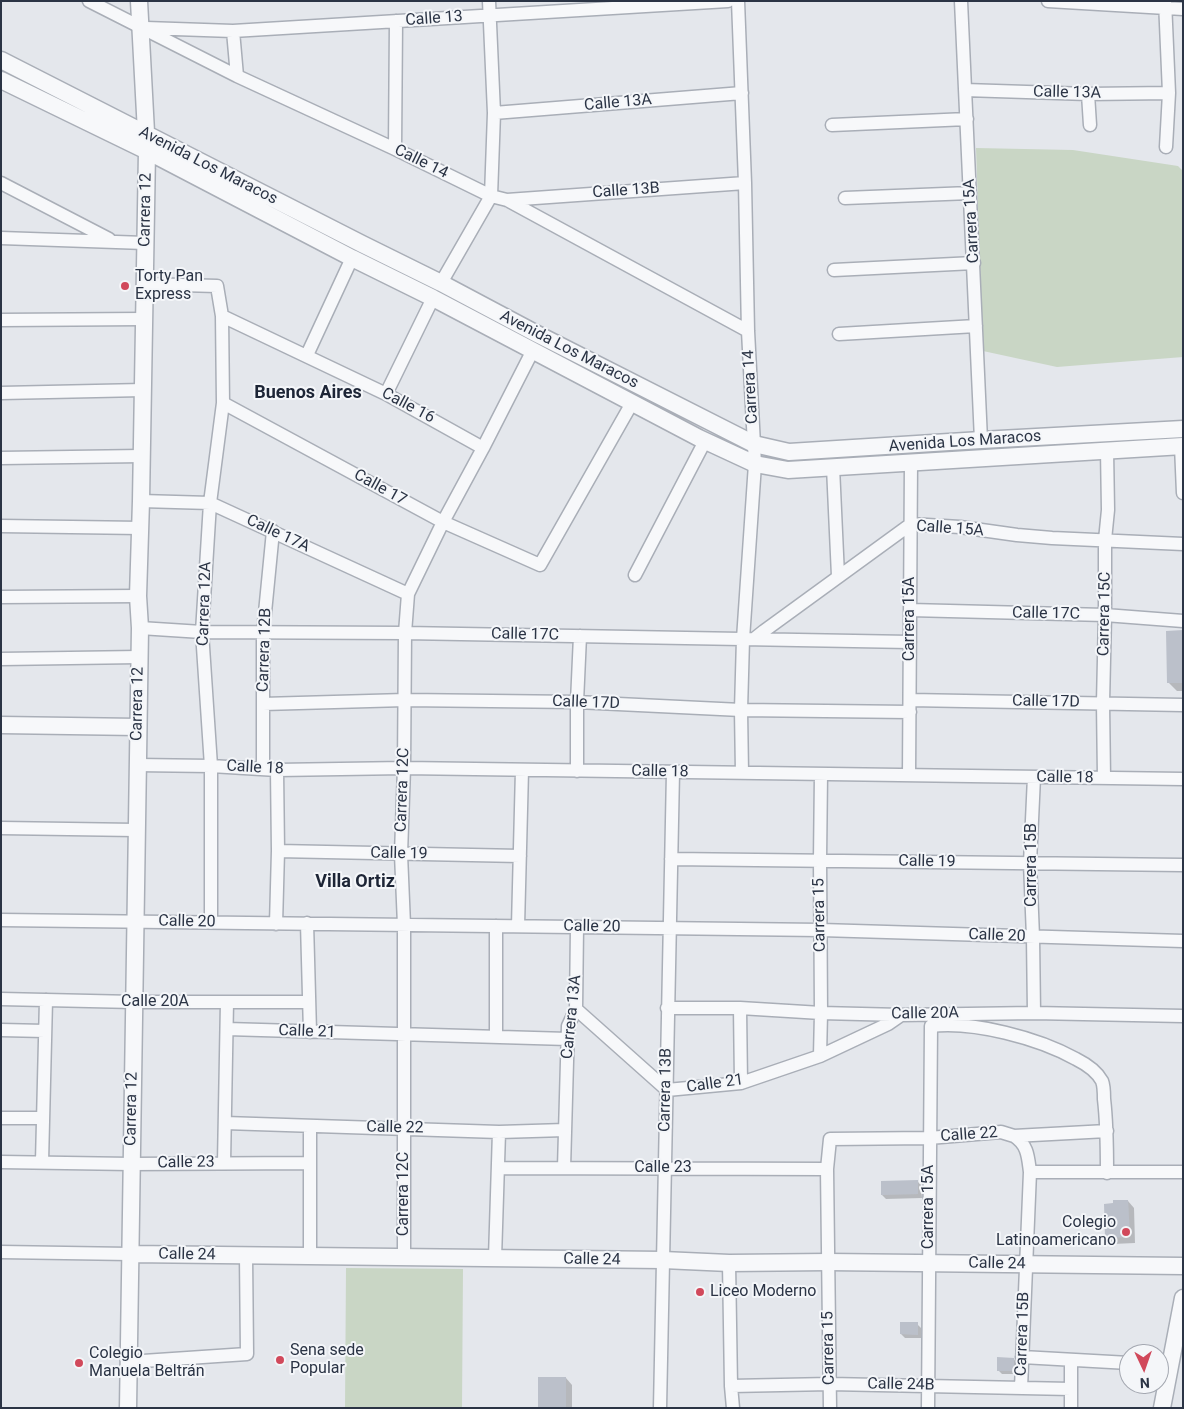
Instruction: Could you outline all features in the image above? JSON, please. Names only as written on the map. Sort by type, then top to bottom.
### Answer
[{"type":"street","name":"Calle 14","points":[[90,1],[237,76],[491,196],[507,200],[748,331]]},
{"type":"street","name":"Carrera 12","points":[[128,1408],[140,628],[138,596],[142,501],[147,151],[139,1]]},
{"type":"street","points":[[441,283],[491,196],[494,112],[489,1]]},
{"type":"street","name":"Calle 13","points":[[140,28],[233,32],[728,1]]},
{"type":"street","name":"Carrera 14","points":[[738,1],[748,331],[755,464],[749,639],[741,710],[742,773]]},
{"type":"street","name":"Carrera 15A","points":[[961,1],[981,440]]},
{"type":"street","points":[[1048,1],[1165,5],[1183,9]]},
{"type":"street","points":[[1165,5],[1169,93],[1166,147]]},
{"type":"street","points":[[395,149],[396,21]]},
{"type":"street","points":[[233,32],[237,76]]},
{"type":"street","name":"Avenida Los Maracos","points":[[1,60],[754,444],[789,452],[1183,429]]},
{"type":"street","name":"Avenida Los Maracos","points":[[1,80],[147,151],[433,298],[532,352],[705,441],[755,464],[788,470],[1182,446]]},
{"type":"street","name":"Calle 13A","points":[[965,90],[1088,94],[1169,93]]},
{"type":"street","name":"Calle 13A","points":[[494,112],[742,93]]},
{"type":"street","points":[[1088,94],[1090,125]]},
{"type":"street","points":[[832,124],[967,119]]},
{"type":"street","name":"Calle 13B","points":[[507,200],[745,183]]},
{"type":"street","points":[[1,184],[113,241]]},
{"type":"street","points":[[845,198],[970,192]]},
{"type":"street","points":[[1,238],[146,242]]},
{"type":"street","points":[[307,356],[352,258]]},
{"type":"street","points":[[834,270],[974,263]]},
{"type":"street","name":"Carrera 12A","points":[[145,284],[217,286],[222,316],[223,403],[210,503],[202,632],[211,766],[211,922]]},
{"type":"street","points":[[386,394],[433,298]]},
{"type":"street","name":"Calle 16","points":[[222,316],[386,394],[484,448]]},
{"type":"street","points":[[1,320],[144,320]]},
{"type":"street","points":[[838,334],[976,326]]},
{"type":"street","name":"Carrera 12C","points":[[404,1257],[404,925],[401,854],[405,633],[408,594],[443,522],[484,448],[532,352]]},
{"type":"street","points":[[1,393],[143,390]]},
{"type":"street","name":"Calle 17","points":[[223,403],[443,522],[540,565],[632,403]]},
{"type":"street","points":[[635,575],[705,441]]},
{"type":"street","points":[[1182,446],[1183,493]]},
{"type":"street","name":"Carrera 15C","points":[[1104,778],[1105,540],[1108,510],[1106,450]]},
{"type":"street","points":[[1,458],[142,456]]},
{"type":"street","name":"Carrera 15A","points":[[909,775],[911,462]]},
{"type":"street","points":[[833,467],[838,576]]},
{"type":"street","name":"Calle 17A","points":[[142,501],[210,503],[408,594]]},
{"type":"street","name":"Calle 15A","points":[[749,639],[764,631],[911,524],[960,527],[1052,538],[1183,544]]},
{"type":"street","points":[[1,526],[141,528]]},
{"type":"street","name":"Carrera 12B","points":[[263,769],[264,633],[273,531]]},
{"type":"street","points":[[1,597],[138,596]]},
{"type":"street","name":"Calle 17C","points":[[910,610],[1105,615],[1183,621]]},
{"type":"street","name":"Calle 17C","points":[[140,628],[202,632],[405,633],[910,642]]},
{"type":"street","points":[[577,771],[577,702],[580,636]]},
{"type":"street","points":[[1,659],[139,657]]},
{"type":"street","name":"Calle 17D","points":[[263,704],[405,700],[577,702],[741,710],[1103,703],[1183,705]]},
{"type":"street","points":[[1,726],[138,727]]},
{"type":"street","name":"Calle 18","points":[[137,765],[211,766],[277,770],[404,768],[1183,779]]},
{"type":"street","points":[[276,924],[278,851],[277,770]]},
{"type":"street","points":[[518,926],[522,770]]},
{"type":"street","name":"Carrera 13B","points":[[660,1408],[673,772]]},
{"type":"street","name":"Carrera 15","points":[[820,1056],[822,1013],[821,774]]},
{"type":"street","name":"Carrera 15B","points":[[1034,777],[1030,863],[1034,1013]]},
{"type":"street","points":[[1,828],[136,830]]},
{"type":"street","name":"Calle 19","points":[[278,851],[520,856]]},
{"type":"street","name":"Calle 19","points":[[671,859],[1183,865]]},
{"type":"street","name":"Calle 20","points":[[1,920],[821,930],[1183,941]]},
{"type":"street","points":[[307,924],[310,1032]]},
{"type":"street","points":[[496,926],[496,1036]]},
{"type":"street","name":"Carrera 13A","points":[[564,1168],[568,1026],[576,1009],[577,927]]},
{"type":"street","name":"Calle 20A","points":[[1,999],[134,1002],[309,1002]]},
{"type":"street","points":[[42,1162],[46,1000]]},
{"type":"street","points":[[224,1163],[227,1002]]},
{"type":"street","name":"Calle 20A","points":[[667,1008],[740,1008],[901,1015],[1034,1013],[1183,1016]]},
{"type":"street","points":[[740,1008],[741,1083]]},
{"type":"street","name":"Calle 21","points":[[576,1009],[667,1090],[741,1083],[820,1056],[888,1024],[901,1015]]},
{"type":"street","points":[[916,1014],[931,1026],[952,1025],[984,1028],[1036,1041],[1094,1070],[1102,1082],[1107,1131],[1107,1172]]},
{"type":"street","name":"Carrera 15A","points":[[928,1408],[931,1026]]},
{"type":"street","name":"Calle 21","points":[[227,1029],[568,1039]]},
{"type":"street","points":[[1,1030],[45,1031]]},
{"type":"street","points":[[1,1118],[43,1118]]},
{"type":"street","name":"Calle 22","points":[[225,1123],[499,1132],[565,1130]]},
{"type":"street","points":[[310,1126],[310,1256]]},
{"type":"street","name":"Calle 22","points":[[830,1139],[929,1138],[1001,1132],[1014,1136],[1107,1131]]},
{"type":"street","points":[[495,1258],[499,1132]]},
{"type":"street","name":"Carrera 15B","points":[[1014,1136],[1026,1148],[1030,1172],[1021,1388]]},
{"type":"street","name":"Carrera 15","points":[[830,1139],[827,1169],[830,1408]]},
{"type":"street","name":"Calle 23","points":[[1,1162],[131,1164],[310,1163]]},
{"type":"street","name":"Calle 23","points":[[499,1168],[827,1169]]},
{"type":"street","points":[[1030,1172],[1183,1172]]},
{"type":"street","name":"Calle 24","points":[[1,1252],[663,1260],[729,1263],[828,1262],[1183,1266]]},
{"type":"street","points":[[128,1362],[247,1354],[246,1256]]},
{"type":"street","points":[[729,1263],[733,1408]]},
{"type":"street","points":[[1169,1347],[1183,1298]]},
{"type":"street","points":[[1022,1357],[1119,1362]]},
{"type":"street","points":[[1071,1360],[1071,1408]]},
{"type":"street","name":"Calle 24B","points":[[731,1386],[830,1384],[1071,1389]]},
{"type":"street","points":[[1162,1408],[1163,1394]]},
{"type":"green space","points":[[976,148],[1073,150],[1178,166],[1183,171],[1183,357],[1057,367],[983,351]]},
{"type":"green space","points":[[346,1268],[463,1269],[462,1408],[345,1408]]},
{"type":"building","points":[[1183,630],[1183,683],[1167,683],[1166,631]]},
{"type":"building","points":[[918,1180],[918,1194],[881,1195],[881,1181]]},
{"type":"building","points":[[1113,1200],[1128,1200],[1130,1237],[1105,1238],[1104,1204],[1113,1203]]},
{"type":"building","points":[[900,1322],[918,1322],[918,1335],[900,1334]]},
{"type":"building","points":[[997,1357],[1014,1358],[1014,1371],[997,1371]]},
{"type":"building","points":[[538,1377],[566,1377],[566,1408],[538,1408]]},
{"type":"place","name":"Torty Pan Express","points":[[125,286]]},
{"type":"place","name":"Colegio Latinoamericano","points":[[1126,1232]]},
{"type":"place","name":"Liceo Moderno","points":[[700,1292]]},
{"type":"place","name":"Sena sede Popular","points":[[280,1360]]},
{"type":"place","name":"Colegio Manuela Beltrán","points":[[79,1363]]},
{"type":"district","name":"Buenos Aires","points":[[308,393]]},
{"type":"district","name":"Villa Ortiz","points":[[355,882]]}]
